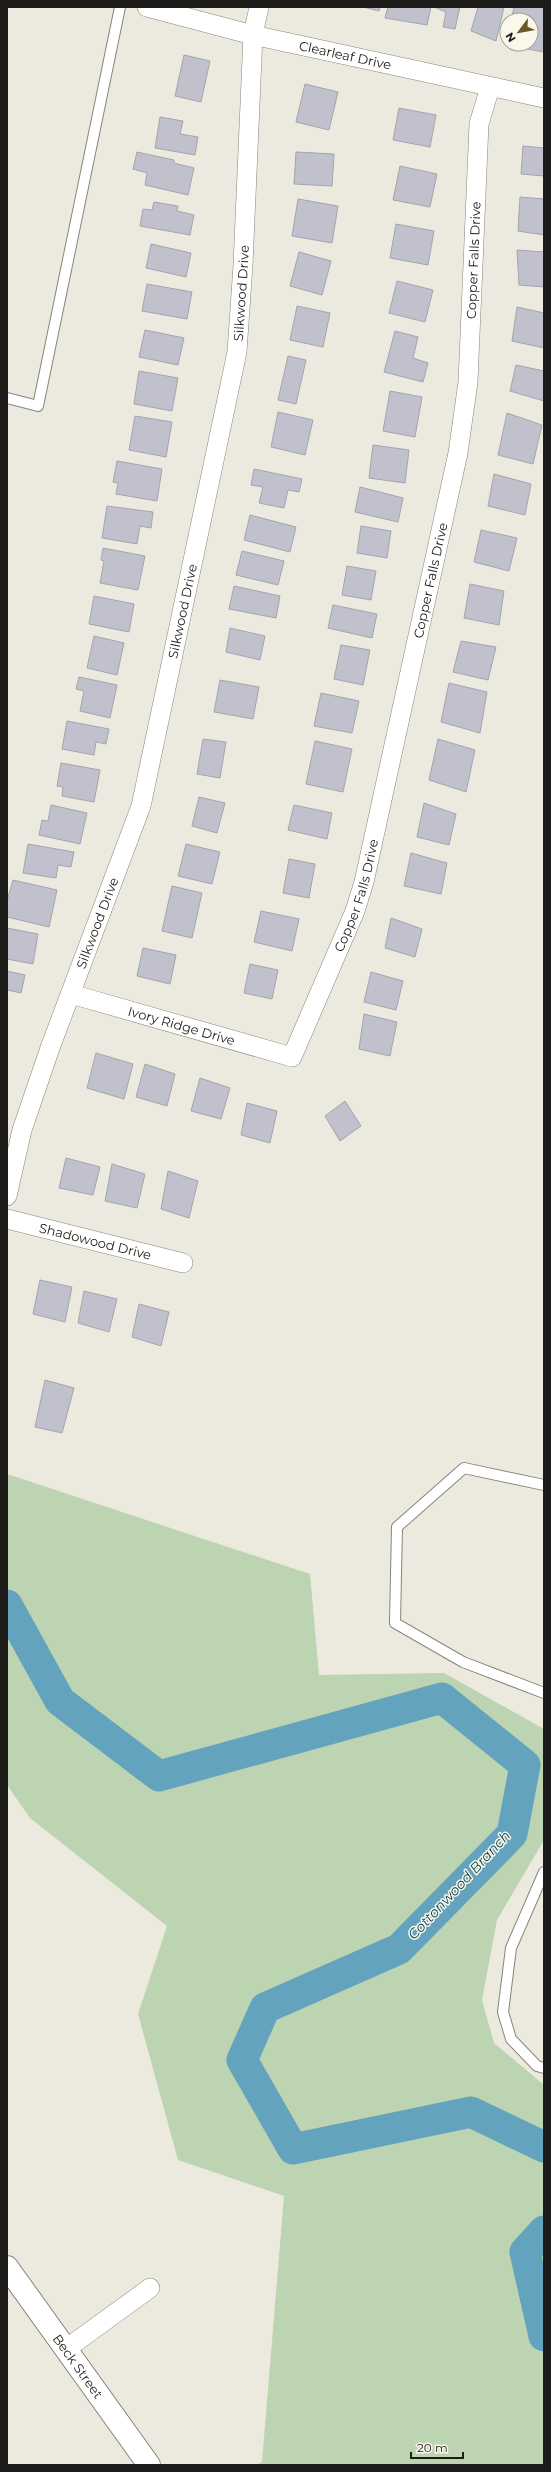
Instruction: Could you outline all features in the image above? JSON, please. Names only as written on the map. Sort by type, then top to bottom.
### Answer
[{"type":"street","name":"Clearleaf Drive","points":[[147,7],[254,35],[544,98]]},
{"type":"street","name":"Silkwood Drive","points":[[7,1196],[22,1130],[141,806],[237,352],[243,265],[254,35],[260,7]]},
{"type":"street","name":"Copper Falls Drive","points":[[292,1057],[355,911],[364,882],[458,453],[468,382],[479,124],[490,87]]},
{"type":"street","name":"Ivory Ridge Drive","points":[[71,994],[292,1057]]},
{"type":"street","name":"Shadowood Drive","points":[[7,1219],[183,1263]]},
{"type":"street","name":"Beck Street","points":[[7,2266],[149,2465]]},
{"type":"street","points":[[66,2349],[150,2288]]},
{"type":"lane","points":[[7,398],[38,406],[120,7]]},
{"type":"lane","points":[[544,1485],[464,1468],[397,1527],[395,1623],[463,1662],[544,1693]]},
{"type":"lane","points":[[544,1872],[511,1948],[503,2012],[511,2039],[537,2066],[544,2068]]},
{"type":"green space","points":[[7,1474],[310,1574],[319,1675],[444,1673],[544,1729],[544,1840],[497,1920],[482,2000],[494,2043],[544,2085],[544,2465],[256,2465],[262,2462],[284,2196],[178,2160],[138,2014],[167,1926],[30,1818],[7,1785]]},
{"type":"building","points":[[363,7],[380,7],[379,11]]},
{"type":"building","points":[[388,7],[431,7],[427,25],[385,18]]},
{"type":"building","points":[[434,7],[460,7],[455,29],[443,27],[446,12]]},
{"type":"building","points":[[478,7],[504,7],[503,12],[499,12],[499,28],[496,41],[471,31]]},
{"type":"building","points":[[514,7],[544,7],[544,52],[539,51],[539,12],[513,12]]},
{"type":"building","points":[[184,55],[210,61],[201,102],[175,96]]},
{"type":"building","points":[[305,84],[338,92],[329,130],[296,122]]},
{"type":"building","points":[[399,108],[436,115],[430,147],[393,140]]},
{"type":"building","points":[[160,117],[183,121],[180,134],[198,137],[195,155],[155,148]]},
{"type":"building","points":[[523,146],[544,148],[544,176],[521,174]]},
{"type":"building","points":[[137,152],[174,160],[174,163],[194,168],[188,195],[145,185],[147,173],[133,169]]},
{"type":"building","points":[[296,152],[334,154],[332,186],[294,184]]},
{"type":"building","points":[[400,166],[437,174],[430,207],[393,200]]},
{"type":"building","points":[[520,197],[544,199],[544,235],[518,231]]},
{"type":"building","points":[[298,199],[338,206],[332,243],[292,236]]},
{"type":"building","points":[[154,202],[178,206],[177,211],[194,215],[190,235],[140,226],[143,209],[152,210]]},
{"type":"building","points":[[396,224],[434,231],[428,265],[390,258]]},
{"type":"building","points":[[151,244],[191,253],[186,277],[146,268]]},
{"type":"building","points":[[517,250],[544,252],[544,287],[519,285]]},
{"type":"building","points":[[299,252],[331,261],[322,295],[290,286]]},
{"type":"building","points":[[397,281],[433,290],[425,322],[389,313]]},
{"type":"building","points":[[147,284],[192,292],[187,319],[142,311]]},
{"type":"building","points":[[297,306],[330,313],[323,347],[290,340]]},
{"type":"building","points":[[517,307],[544,313],[544,348],[512,341]]},
{"type":"building","points":[[145,330],[184,338],[178,365],[139,357]]},
{"type":"building","points":[[395,331],[418,337],[413,358],[428,363],[423,382],[384,372]]},
{"type":"building","points":[[288,356],[306,360],[296,404],[278,400]]},
{"type":"building","points":[[516,365],[544,371],[544,401],[510,391]]},
{"type":"building","points":[[139,371],[178,378],[172,411],[134,404]]},
{"type":"building","points":[[390,391],[422,397],[415,437],[383,431]]},
{"type":"building","points":[[278,412],[313,420],[305,455],[271,447]]},
{"type":"building","points":[[507,413],[542,425],[533,464],[498,455]]},
{"type":"building","points":[[135,416],[172,422],[166,457],[129,450]]},
{"type":"building","points":[[373,445],[409,450],[405,483],[369,478]]},
{"type":"building","points":[[117,461],[162,469],[157,501],[116,494],[118,483],[113,482]]},
{"type":"building","points":[[254,469],[302,479],[299,492],[288,490],[284,508],[259,503],[263,487],[251,485]]},
{"type":"building","points":[[494,474],[531,484],[525,515],[488,506]]},
{"type":"building","points":[[360,487],[403,498],[398,522],[355,512]]},
{"type":"building","points":[[107,506],[153,512],[151,528],[140,526],[137,544],[102,538]]},
{"type":"building","points":[[250,515],[296,527],[290,552],[244,540]]},
{"type":"building","points":[[361,526],[391,531],[387,558],[357,553]]},
{"type":"building","points":[[481,530],[517,538],[509,571],[474,562]]},
{"type":"building","points":[[103,548],[145,556],[138,590],[100,583],[104,561],[101,560]]},
{"type":"building","points":[[242,551],[284,561],[278,585],[236,575]]},
{"type":"building","points":[[347,566],[376,571],[371,600],[342,595]]},
{"type":"building","points":[[470,584],[504,591],[499,625],[464,618]]},
{"type":"building","points":[[234,586],[280,596],[276,618],[229,609]]},
{"type":"building","points":[[94,596],[134,604],[129,632],[89,624]]},
{"type":"building","points":[[333,605],[377,614],[372,638],[328,628]]},
{"type":"building","points":[[230,628],[265,636],[260,660],[226,652]]},
{"type":"building","points":[[94,636],[124,643],[117,675],[87,668]]},
{"type":"building","points":[[461,641],[496,647],[488,680],[453,672]]},
{"type":"building","points":[[341,645],[370,650],[363,685],[334,679]]},
{"type":"building","points":[[79,677],[117,685],[110,718],[80,711],[84,691],[76,689]]},
{"type":"building","points":[[220,680],[259,687],[253,719],[214,712]]},
{"type":"building","points":[[449,683],[487,692],[480,733],[441,722]]},
{"type":"building","points":[[321,693],[359,701],[352,733],[314,726]]},
{"type":"building","points":[[67,721],[109,729],[106,744],[96,742],[94,755],[62,749]]},
{"type":"building","points":[[203,739],[226,742],[220,778],[197,774]]},
{"type":"building","points":[[438,739],[475,750],[466,792],[429,780]]},
{"type":"building","points":[[315,741],[352,749],[343,792],[306,784]]},
{"type":"building","points":[[61,763],[100,770],[94,802],[62,796],[63,787],[57,786]]},
{"type":"building","points":[[199,797],[225,803],[217,833],[192,826]]},
{"type":"building","points":[[424,803],[456,814],[449,845],[417,837]]},
{"type":"building","points":[[51,805],[87,813],[80,844],[39,835],[42,820],[48,821]]},
{"type":"building","points":[[294,805],[332,813],[327,839],[288,830]]},
{"type":"building","points":[[28,844],[74,852],[71,867],[58,865],[56,878],[23,873]]},
{"type":"building","points":[[186,844],[220,852],[212,884],[178,876]]},
{"type":"building","points":[[411,853],[447,863],[441,894],[404,886]]},
{"type":"building","points":[[289,859],[315,864],[309,898],[283,893]]},
{"type":"building","points":[[13,880],[57,890],[49,927],[7,917],[7,901]]},
{"type":"building","points":[[172,886],[202,893],[192,938],[162,931]]},
{"type":"building","points":[[261,911],[299,919],[292,951],[254,942]]},
{"type":"building","points":[[391,918],[422,929],[415,957],[385,948]]},
{"type":"building","points":[[7,928],[38,934],[33,964],[7,959]]},
{"type":"building","points":[[143,948],[176,955],[170,984],[137,976]]},
{"type":"building","points":[[250,964],[278,970],[272,999],[244,993]]},
{"type":"building","points":[[7,971],[25,975],[21,993],[7,990]]},
{"type":"building","points":[[371,972],[403,981],[396,1010],[364,1002]]},
{"type":"building","points":[[364,1014],[397,1022],[390,1056],[359,1049]]},
{"type":"building","points":[[96,1053],[133,1064],[124,1099],[87,1088]]},
{"type":"building","points":[[145,1064],[175,1074],[167,1106],[136,1097]]},
{"type":"building","points":[[200,1078],[230,1088],[221,1119],[191,1111]]},
{"type":"building","points":[[345,1101],[361,1126],[340,1141],[325,1116]]},
{"type":"building","points":[[247,1103],[277,1111],[270,1143],[241,1135]]},
{"type":"building","points":[[66,1158],[100,1167],[93,1195],[59,1188]]},
{"type":"building","points":[[112,1164],[145,1174],[137,1208],[105,1201]]},
{"type":"building","points":[[168,1171],[198,1181],[189,1218],[161,1209]]},
{"type":"building","points":[[40,1280],[72,1287],[65,1322],[33,1314]]},
{"type":"building","points":[[84,1291],[117,1299],[109,1332],[78,1323]]},
{"type":"building","points":[[139,1304],[169,1312],[161,1346],[132,1337]]},
{"type":"building","points":[[45,1380],[74,1388],[62,1433],[35,1427]]},
{"type":"waterway","name":"Cottonwood Branch","points":[[7,1605],[60,1701],[159,1776],[442,1698],[525,1765],[512,1834],[399,1949],[265,2008],[242,2060],[293,2149],[471,2112],[544,2147]]},
{"type":"waterway","name":"Cottonwood Branch","points":[[544,2231],[525,2252],[544,2336]]}]
